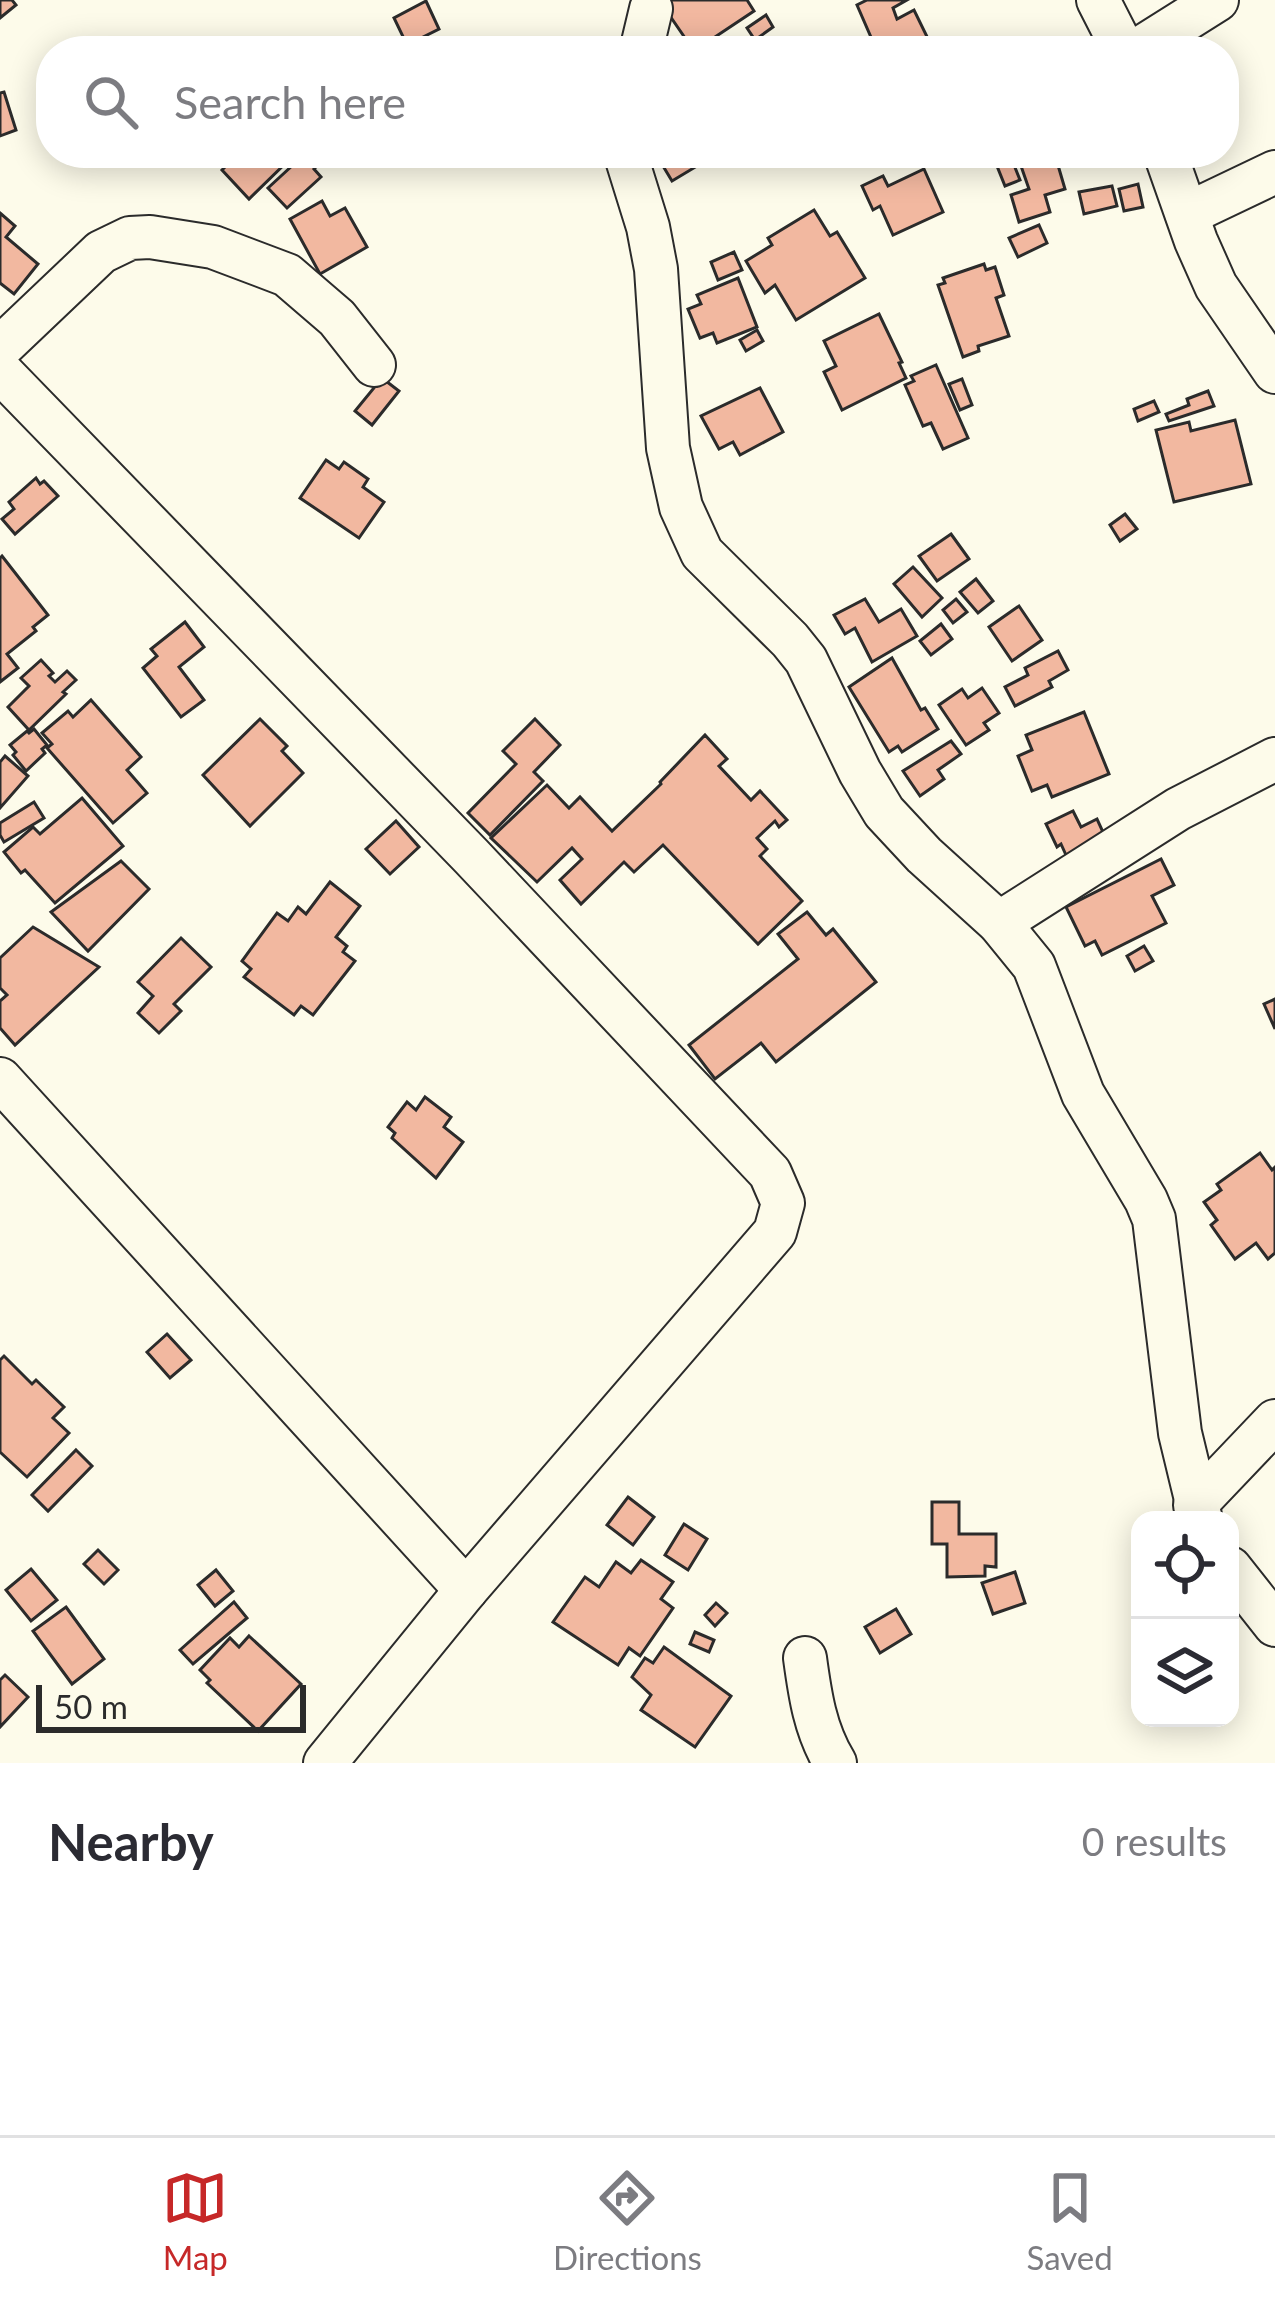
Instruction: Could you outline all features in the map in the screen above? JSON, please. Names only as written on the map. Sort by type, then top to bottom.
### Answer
[{"type":"street","points":[[1097,0],[1116,36]]},
{"type":"street","points":[[1160,36],[1217,0]]},
{"type":"street","points":[[645,36],[651,9]]},
{"type":"street","points":[[628,168],[656,269],[668,448],[681,507],[702,553],[806,660],[884,812],[923,856],[999,923],[1034,966],[1083,1094],[1151,1210],[1180,1433],[1198,1511]]},
{"type":"street","points":[[1170,168],[1216,286],[1275,373]]},
{"type":"street","points":[[1187,214],[1275,172]]},
{"type":"street","points":[[0,348],[101,252],[130,238],[150,237],[213,247],[287,275],[338,318],[374,365]]},
{"type":"street","points":[[0,370],[658,1053],[770,1173],[783,1203],[775,1232],[466,1591],[325,1763]]},
{"type":"street","points":[[999,923],[1178,809],[1275,759]]},
{"type":"street","points":[[4,1091],[466,1591]]},
{"type":"street","points":[[1200,1511],[1275,1421]]},
{"type":"street","points":[[1239,1579],[1275,1625]]},
{"type":"street","points":[[805,1658],[812,1707],[835,1763]]},
{"type":"building","points":[[0,0],[16,5],[0,18]]},
{"type":"building","points":[[659,0],[747,0],[754,11],[716,36],[684,36]]},
{"type":"building","points":[[867,0],[907,0],[893,8],[897,19],[914,10],[927,36],[870,36],[857,5]]},
{"type":"building","points":[[426,1],[439,29],[425,36],[403,36],[394,18]]},
{"type":"building","points":[[766,15],[773,27],[761,36],[752,36],[747,28]]},
{"type":"building","points":[[4,92],[16,130],[0,136],[0,93]]},
{"type":"building","points":[[224,168],[281,168],[249,199]]},
{"type":"building","points":[[290,168],[315,168],[321,177],[287,208],[268,188]]},
{"type":"building","points":[[664,168],[694,168],[672,181]]},
{"type":"building","points":[[998,168],[1015,168],[1020,180],[1005,186]]},
{"type":"building","points":[[1022,168],[1059,168],[1065,189],[1045,195],[1050,212],[1019,222],[1011,195],[1029,189]]},
{"type":"building","points":[[924,169],[943,212],[893,235],[880,206],[873,210],[862,186],[883,176],[888,186]]},
{"type":"building","points":[[1138,184],[1143,207],[1124,211],[1119,189]]},
{"type":"building","points":[[1112,186],[1117,206],[1084,214],[1079,192]]},
{"type":"building","points":[[322,201],[330,216],[345,208],[367,247],[320,274],[290,219]]},
{"type":"building","points":[[814,210],[830,236],[837,232],[865,278],[796,320],[775,285],[765,293],[746,261],[772,245],[768,238]]},
{"type":"building","points":[[0,213],[15,226],[6,237],[38,264],[14,294],[0,283]]},
{"type":"building","points":[[1039,225],[1047,243],[1018,257],[1009,238]]},
{"type":"building","points":[[734,252],[742,270],[718,280],[711,262]]},
{"type":"building","points":[[984,264],[986,270],[995,267],[1004,295],[996,298],[1009,336],[978,346],[979,351],[963,357],[938,285],[945,283],[943,278]]},
{"type":"building","points":[[738,278],[757,327],[717,343],[713,333],[700,338],[688,309],[701,304],[697,295]]},
{"type":"building","points":[[879,314],[906,378],[842,410],[824,372],[836,366],[824,341]]},
{"type":"building","points":[[757,330],[763,341],[746,351],[740,340]]},
{"type":"building","points":[[936,365],[968,438],[943,449],[931,423],[923,426],[905,385],[914,381],[911,376]]},
{"type":"building","points":[[382,378],[399,391],[372,425],[355,411]]},
{"type":"building","points":[[962,379],[972,405],[960,410],[949,384]]},
{"type":"building","points":[[760,388],[783,432],[740,455],[733,442],[719,449],[701,416]]},
{"type":"building","points":[[1208,391],[1214,406],[1169,421],[1166,414]]},
{"type":"building","points":[[1154,401],[1159,412],[1138,421],[1134,409]]},
{"type":"building","points":[[1235,420],[1251,484],[1174,502],[1156,430],[1189,422],[1191,431]]},
{"type":"building","points":[[326,460],[339,469],[344,462],[368,479],[363,487],[384,502],[359,538],[300,498]]},
{"type":"building","points":[[36,478],[58,496],[15,534],[2,519],[14,509],[9,502]]},
{"type":"building","points":[[1125,514],[1137,529],[1120,541],[1110,525]]},
{"type":"building","points":[[951,534],[969,559],[937,581],[919,556]]},
{"type":"building","points":[[0,558],[48,615],[7,654],[18,668],[0,682]]},
{"type":"building","points":[[913,567],[942,598],[922,617],[894,584]]},
{"type":"building","points":[[976,579],[993,601],[978,613],[960,592]]},
{"type":"building","points":[[865,599],[879,622],[901,609],[917,636],[872,662],[855,628],[845,634],[834,615]]},
{"type":"building","points":[[956,599],[967,612],[953,623],[943,610]]},
{"type":"building","points":[[1019,606],[1042,640],[1012,661],[989,627]]},
{"type":"building","points":[[185,622],[204,647],[179,667],[204,700],[181,717],[143,668],[157,656],[151,649]]},
{"type":"building","points":[[941,624],[952,639],[931,655],[920,641]]},
{"type":"building","points":[[1058,651],[1068,670],[1049,681],[1052,687],[1015,706],[1005,687],[1028,675],[1025,668]]},
{"type":"building","points":[[892,658],[921,710],[925,708],[938,729],[902,752],[898,746],[889,752],[849,687]]},
{"type":"building","points":[[41,660],[55,682],[67,671],[76,680],[29,730],[8,707],[29,686],[21,678]]},
{"type":"building","points":[[982,688],[999,713],[984,723],[989,730],[966,745],[939,705],[962,689],[968,698]]},
{"type":"building","points":[[91,700],[141,757],[127,770],[147,793],[113,823],[47,748],[52,744],[42,733],[68,711],[73,717]]},
{"type":"building","points":[[1084,712],[1109,774],[1052,797],[1047,785],[1032,791],[1018,756],[1032,750],[1026,735]]},
{"type":"building","points":[[260,719],[287,746],[282,751],[303,773],[250,826],[203,775]]},
{"type":"building","points":[[535,719],[560,745],[534,772],[543,781],[490,835],[468,813],[516,764],[503,751]]},
{"type":"building","points":[[34,729],[47,745],[26,771],[10,745]]},
{"type":"building","points":[[705,735],[727,759],[719,766],[751,800],[760,791],[787,820],[779,827],[775,821],[757,838],[767,849],[760,856],[802,901],[758,944],[663,845],[634,872],[624,862],[581,904],[560,880],[582,859],[572,848],[537,882],[491,838],[547,785],[569,808],[580,797],[612,831]]},
{"type":"building","points":[[951,741],[961,754],[938,770],[944,779],[920,796],[903,771]]},
{"type":"building","points":[[5,756],[28,776],[0,808],[0,762]]},
{"type":"building","points":[[82,798],[123,846],[55,903],[4,852],[33,827],[40,834]]},
{"type":"building","points":[[34,802],[44,818],[4,842],[0,823]]},
{"type":"building","points":[[1073,811],[1081,827],[1097,819],[1114,856],[1075,875],[1046,824]]},
{"type":"building","points":[[396,821],[419,847],[390,874],[366,849]]},
{"type":"building","points":[[1161,859],[1174,885],[1152,896],[1166,923],[1102,955],[1095,941],[1085,946],[1066,907]]},
{"type":"building","points":[[121,861],[149,889],[88,951],[51,912]]},
{"type":"building","points":[[330,882],[360,906],[336,937],[347,946],[343,952],[355,961],[313,1015],[301,1006],[294,1015],[244,977],[251,969],[242,961],[277,913],[288,921],[298,907],[306,914]]},
{"type":"building","points":[[807,912],[826,935],[833,929],[876,982],[776,1062],[761,1043],[715,1079],[689,1045],[798,959],[778,934]]},
{"type":"building","points":[[33,927],[99,967],[15,1045],[0,1028],[0,1001],[7,995],[0,988],[0,958]]},
{"type":"building","points":[[181,938],[211,967],[174,1004],[181,1011],[159,1033],[138,1013],[153,996],[138,982]]},
{"type":"building","points":[[1144,946],[1153,961],[1135,971],[1127,956]]},
{"type":"building","points":[[1275,999],[1275,1029],[1264,1004]]},
{"type":"building","points":[[425,1097],[451,1117],[444,1127],[463,1142],[436,1178],[392,1138],[395,1133],[388,1127],[407,1102],[416,1110]]},
{"type":"building","points":[[1260,1153],[1272,1170],[1275,1167],[1275,1253],[1268,1259],[1256,1243],[1235,1259],[1211,1225],[1217,1220],[1204,1202],[1221,1190],[1217,1184]]},
{"type":"building","points":[[167,1334],[191,1360],[170,1378],[147,1352]]},
{"type":"building","points":[[4,1356],[64,1407],[53,1418],[69,1433],[27,1477],[0,1452],[0,1360]]},
{"type":"building","points":[[76,1450],[92,1466],[48,1511],[32,1495]]},
{"type":"building","points":[[628,1497],[654,1517],[633,1545],[607,1525]]},
{"type":"building","points":[[932,1502],[959,1502],[959,1534],[996,1534],[996,1567],[985,1566],[985,1576],[947,1577],[947,1544],[932,1544]]},
{"type":"building","points":[[684,1524],[707,1539],[688,1570],[665,1555]]},
{"type":"building","points":[[98,1550],[118,1570],[104,1584],[84,1564]]},
{"type":"building","points":[[641,1560],[673,1582],[661,1599],[673,1608],[640,1656],[629,1648],[618,1665],[553,1622],[585,1577],[599,1587],[616,1562],[631,1573]]},
{"type":"building","points":[[31,1569],[57,1600],[31,1621],[6,1590]]},
{"type":"building","points":[[216,1570],[233,1591],[215,1606],[198,1585]]},
{"type":"building","points":[[1015,1572],[1025,1603],[993,1614],[982,1583]]},
{"type":"building","points":[[234,1602],[247,1618],[193,1664],[180,1650]]},
{"type":"building","points":[[716,1603],[727,1613],[715,1626],[705,1615]]},
{"type":"building","points":[[66,1607],[104,1659],[72,1684],[33,1631]]},
{"type":"building","points":[[896,1609],[911,1634],[880,1653],[865,1627]]},
{"type":"building","points":[[695,1632],[714,1640],[709,1652],[690,1644]]},
{"type":"building","points":[[249,1636],[301,1684],[258,1731],[207,1683],[210,1680],[200,1670],[230,1638],[239,1647]]},
{"type":"building","points":[[664,1647],[731,1696],[695,1747],[641,1710],[651,1695],[632,1677],[645,1658],[653,1663]]},
{"type":"building","points":[[5,1675],[28,1697],[0,1727],[0,1680]]}]
